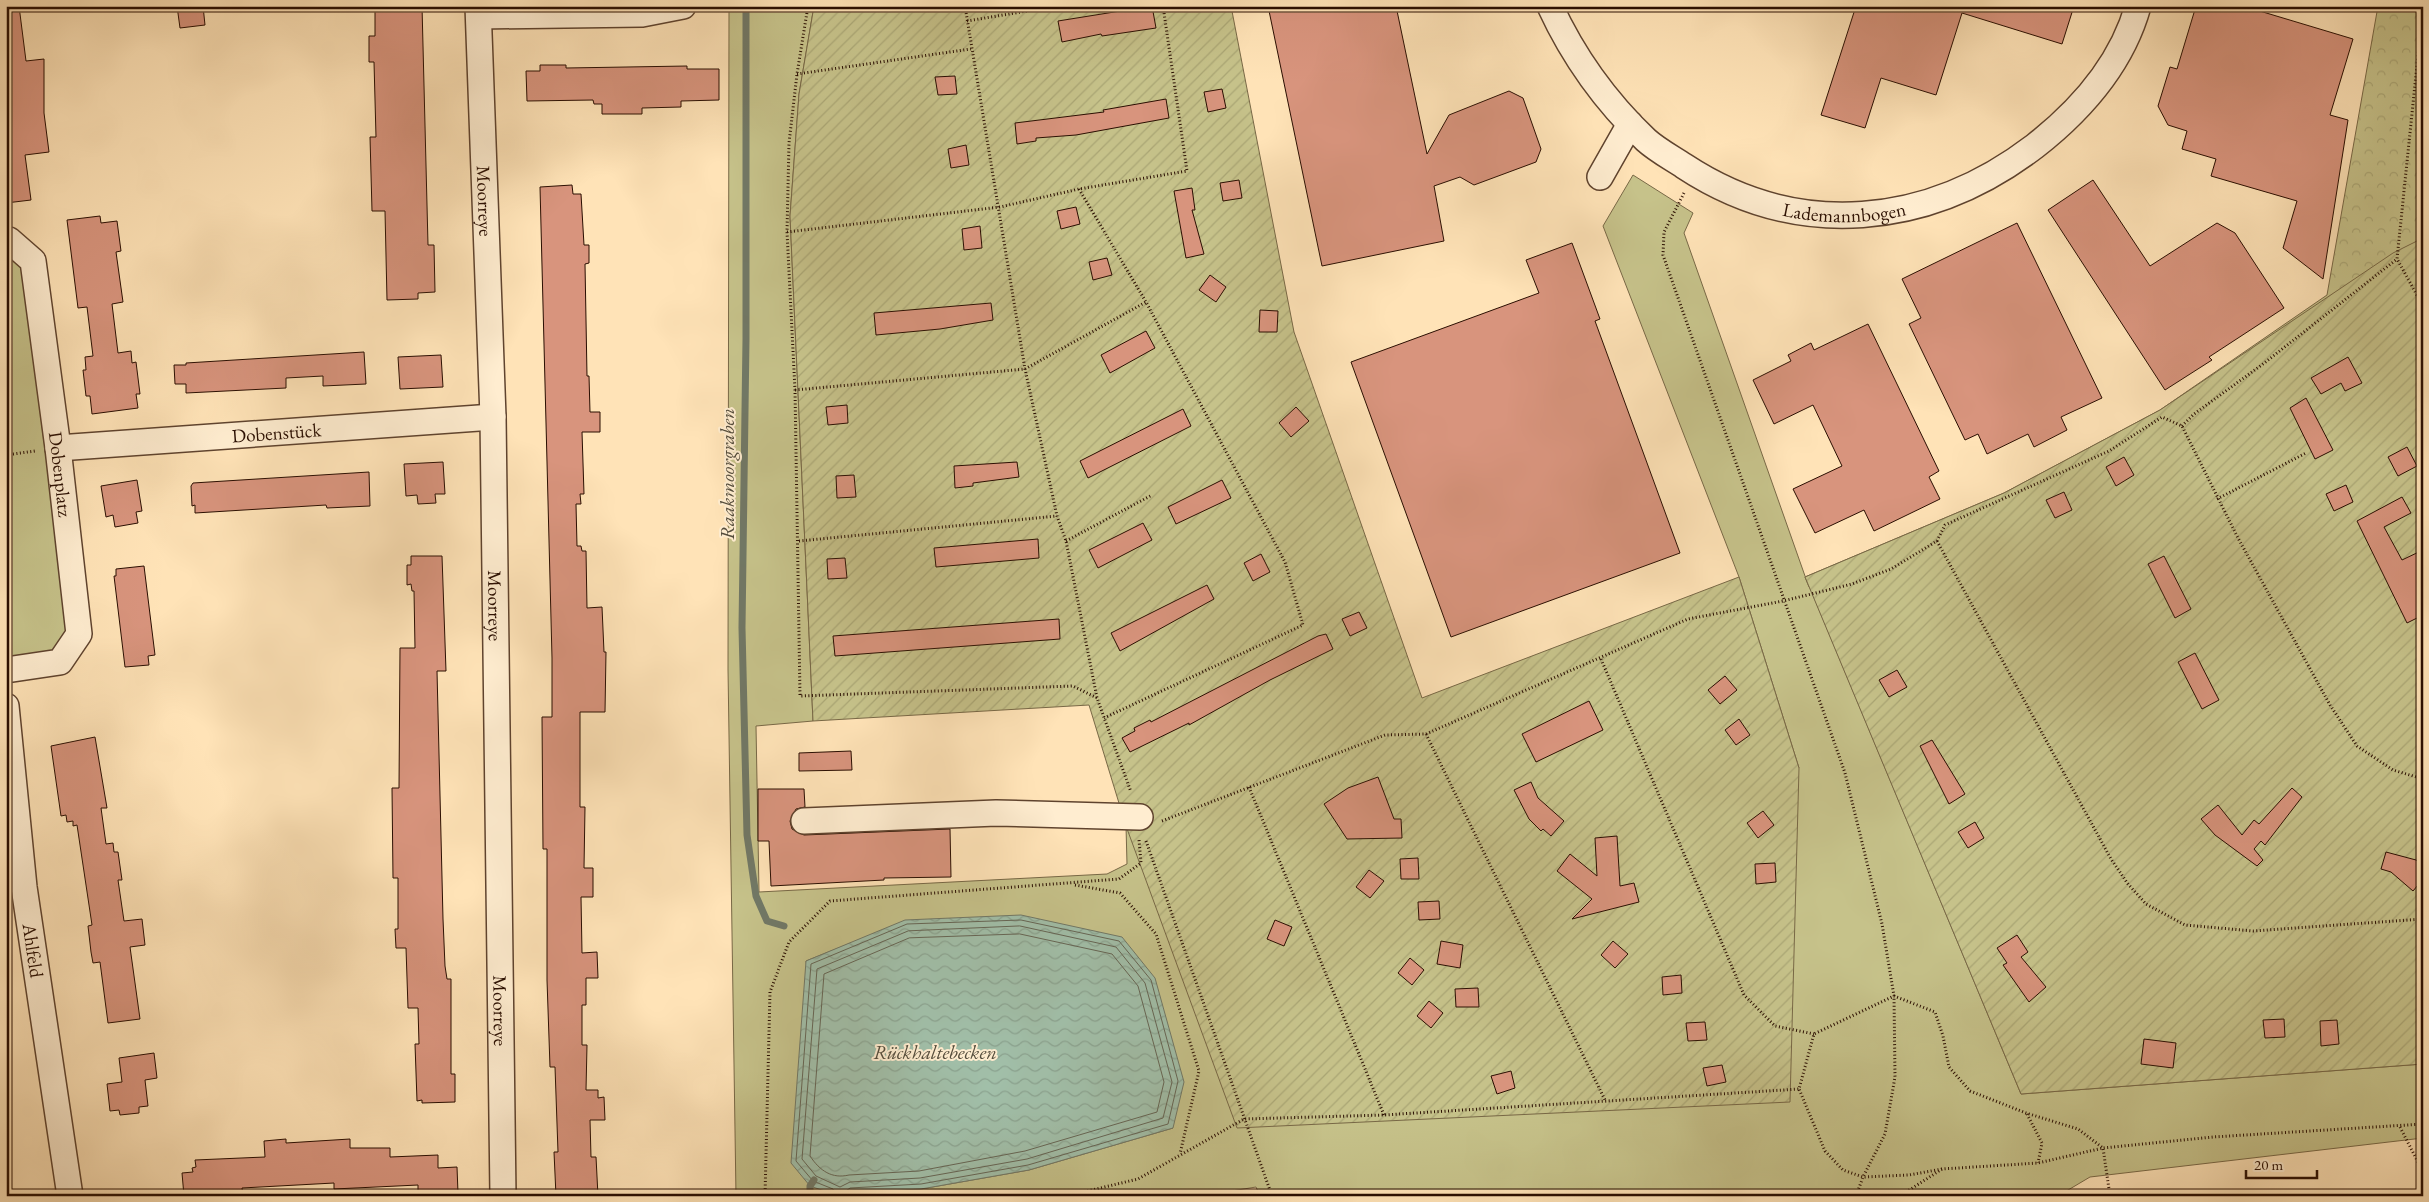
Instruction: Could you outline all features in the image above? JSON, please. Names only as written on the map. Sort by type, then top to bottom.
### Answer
[{"type":"street","name":"Moorreye","points":[[503,1196],[493,417],[478,11],[642,14],[683,6]]},
{"type":"street","name":"Lademannbogen","points":[[1550,6],[1592,79],[1630,124],[1648,141],[1694,172],[1752,200],[1778,209],[1816,215],[1876,213],[1909,209],[1946,198],[2006,168],[2062,122],[2106,75],[2131,31],[2138,6]]},
{"type":"street","points":[[1600,176],[1630,124]]},
{"type":"street","name":"Dobenplatz","points":[[6,241],[9,240],[33,261],[58,448],[79,634],[60,662],[6,670]]},
{"type":"street","name":"Dobenstück","points":[[58,448],[493,417]]},
{"type":"street","name":"Ahlfeld","points":[[6,706],[24,887],[70,1196]]},
{"type":"street","points":[[804,821],[996,814],[1141,824]]},
{"type":"path","points":[[808,6],[797,74],[789,143],[787,232],[795,390],[799,541],[800,696],[1073,686],[1097,698]]},
{"type":"path","points":[[965,6],[1000,207],[1025,369],[1057,516],[1066,541],[1097,698],[1272,1196]]},
{"type":"path","points":[[967,21],[1057,6]]},
{"type":"path","points":[[787,232],[1000,207],[1079,189],[1187,171],[1163,6]]},
{"type":"path","points":[[2423,32],[2420,36],[2397,259],[2423,306]]},
{"type":"path","points":[[797,74],[971,48]]},
{"type":"path","points":[[1694,172],[1664,232],[1663,255],[1845,773],[1882,924],[1894,996],[1895,1077],[1885,1134],[1863,1176],[1856,1196]]},
{"type":"path","points":[[1079,189],[1146,302],[1285,562],[1302,625],[1104,718]]},
{"type":"path","points":[[2182,426],[2194,414],[2264,364],[2397,259]]},
{"type":"path","points":[[795,390],[1025,369],[1146,302]]},
{"type":"path","points":[[1141,824],[1249,787],[1385,734],[1426,734],[1601,659],[1688,619],[1783,601],[1852,584],[1891,569],[1937,541],[1945,525],[2109,451],[2162,417],[2182,426],[2217,499],[2330,705],[2357,746],[2393,770],[2423,779]]},
{"type":"path","points":[[2217,499],[2306,453]]},
{"type":"path","points":[[1066,541],[1152,495]]},
{"type":"path","points":[[799,541],[1057,516]]},
{"type":"path","points":[[1937,541],[2111,859],[2128,884],[2146,904],[2186,925],[2253,931],[2423,920]]},
{"type":"path","points":[[1601,659],[1744,995],[1775,1026],[1814,1034],[1894,996],[1935,1012],[1944,1036],[1949,1067],[1970,1091],[2026,1113],[2078,1129],[2103,1148],[2110,1196]]},
{"type":"path","points":[[1426,734],[1605,1100]]},
{"type":"path","points":[[1249,787],[1384,1115]]},
{"type":"path","points":[[765,1196],[770,992],[789,942],[830,901],[1119,879],[1141,863],[1139,842],[1141,824]]},
{"type":"path","points":[[1070,884],[1120,893],[1156,934],[1199,1071],[1180,1155]]},
{"type":"path","points":[[1814,1034],[1799,1089],[1825,1151],[1843,1170],[1863,1176],[1909,1175],[1942,1169],[2038,1163],[2103,1148],[2213,1136],[2423,1124]]},
{"type":"path","points":[[1067,1196],[1138,1179],[1244,1119],[1384,1115],[1799,1089]]},
{"type":"path","points":[[2026,1113],[2042,1143],[2038,1163]]},
{"type":"path","points":[[2400,1126],[2423,1172]]},
{"type":"path","points":[[1900,1196],[1942,1169]]},
{"type":"green space","points":[[729,6],[814,6],[799,94],[790,216],[813,721],[756,726],[759,892],[1107,874],[1127,864],[1126,826],[1799,768],[1739,577],[1603,226],[1633,175],[1693,213],[1684,233],[1805,576],[2021,1094],[2423,1064],[2423,1138],[2090,1177],[2058,1196],[1260,1196],[1256,1187],[1201,1196],[736,1196],[728,669]],"holes":[[[851,943],[1173,1128],[1029,1170],[921,1189],[833,1194],[806,961]]]},
{"type":"green space","points":[[814,6],[1231,6],[1294,332],[1422,698],[1739,577],[1799,768],[1790,1102],[1237,1128],[1126,826],[1089,705],[813,721],[790,216],[799,94]]},
{"type":"green space","points":[[2378,6],[2423,6],[2423,238],[2334,306],[2017,506],[1809,587],[1805,577],[2004,493],[2160,410],[2327,295]]},
{"type":"green space","points":[[2423,238],[2423,1064],[2021,1094],[1805,577],[2004,493],[2160,410],[2393,253]]},
{"type":"green space","points":[[6,251],[20,258],[70,639],[61,651],[6,658]]},
{"type":"water","name":"Rückhaltebecken","points":[[1021,915],[1122,937],[1155,978],[1184,1082],[1173,1128],[1029,1170],[921,1189],[833,1194],[810,1186],[791,1163],[806,961],[905,920]]},
{"type":"building","points":[[6,6],[19,6],[26,61],[44,59],[44,113],[49,152],[25,155],[31,200],[6,203]]},
{"type":"building","points":[[177,6],[203,6],[205,25],[180,28]]},
{"type":"building","points":[[375,6],[422,6],[428,245],[434,245],[435,292],[418,293],[418,299],[387,300],[385,211],[372,211],[370,137],[376,137],[374,62],[369,62],[369,36],[375,36]]},
{"type":"building","points":[[1133,6],[1152,6],[1156,28],[1102,36],[1101,34],[1062,42],[1058,21],[1133,9]]},
{"type":"building","points":[[1268,6],[1396,6],[1427,154],[1449,115],[1509,91],[1523,98],[1541,149],[1536,162],[1474,185],[1460,177],[1434,186],[1444,241],[1322,266]]},
{"type":"building","points":[[1856,6],[2074,6],[2062,44],[1962,13],[1936,95],[1881,78],[1865,128],[1821,115]]},
{"type":"building","points":[[2196,6],[2243,6],[2353,39],[2330,115],[2348,120],[2323,279],[2283,248],[2297,201],[2211,176],[2216,159],[2182,149],[2187,131],[2168,125],[2158,106],[2170,67],[2177,69]]},
{"type":"building","points":[[540,65],[566,65],[566,68],[687,66],[687,69],[719,69],[719,100],[681,101],[681,107],[642,108],[642,114],[602,114],[602,104],[594,104],[593,100],[527,101],[526,71],[540,71]]},
{"type":"building","points":[[955,76],[957,94],[938,95],[935,77]]},
{"type":"building","points":[[1222,89],[1226,108],[1208,112],[1204,92]]},
{"type":"building","points":[[1166,99],[1169,118],[1076,135],[1036,138],[1036,141],[1017,144],[1015,123],[1104,112],[1103,110]]},
{"type":"building","points":[[966,145],[969,165],[951,168],[948,149]]},
{"type":"building","points":[[1239,180],[1242,198],[1223,201],[1220,183]]},
{"type":"building","points":[[2093,180],[2150,266],[2217,223],[2235,233],[2284,308],[2209,357],[2212,360],[2165,390],[2048,210]]},
{"type":"building","points":[[572,185],[573,194],[581,194],[584,245],[589,245],[589,263],[585,264],[587,376],[589,376],[590,412],[600,412],[600,432],[582,432],[584,494],[580,494],[581,504],[576,504],[577,546],[581,546],[582,551],[586,551],[587,608],[602,607],[604,652],[606,652],[605,712],[580,712],[580,807],[585,807],[584,868],[593,868],[593,897],[581,897],[582,953],[597,952],[598,978],[586,978],[586,1005],[582,1005],[582,1045],[587,1045],[586,1090],[598,1090],[598,1098],[604,1097],[605,1120],[590,1120],[591,1157],[596,1157],[598,1196],[556,1196],[554,1152],[558,1152],[555,1067],[550,1067],[547,980],[547,849],[543,849],[542,717],[552,717],[552,658],[540,187]]},
{"type":"building","points":[[1192,188],[1195,210],[1192,210],[1204,254],[1186,258],[1174,191]]},
{"type":"building","points":[[1076,207],[1080,224],[1061,229],[1057,211]]},
{"type":"building","points":[[100,216],[101,223],[117,221],[121,251],[116,252],[123,302],[112,304],[118,353],[131,351],[132,363],[136,362],[140,394],[136,394],[138,408],[92,414],[90,396],[86,396],[83,370],[86,370],[85,357],[93,356],[87,307],[78,308],[67,220]]},
{"type":"building","points":[[2017,223],[2102,398],[2061,417],[2067,430],[2034,447],[2028,434],[1987,454],[1978,434],[1965,440],[1909,324],[1921,318],[1902,279]]},
{"type":"building","points":[[980,226],[982,248],[964,250],[962,229]]},
{"type":"building","points":[[1572,243],[1600,319],[1595,321],[1680,553],[1451,637],[1351,362],[1539,293],[1526,260]]},
{"type":"building","points":[[1107,258],[1112,275],[1093,280],[1089,262]]},
{"type":"building","points":[[1210,275],[1226,287],[1216,302],[1199,290]]},
{"type":"building","points":[[991,303],[993,320],[940,329],[876,335],[874,313]]},
{"type":"building","points":[[1260,310],[1278,311],[1277,332],[1259,332]]},
{"type":"building","points":[[1868,324],[1939,471],[1929,477],[1940,499],[1874,531],[1864,510],[1815,533],[1793,489],[1842,466],[1813,405],[1774,424],[1753,380],[1791,361],[1788,355],[1811,343],[1814,350]]},
{"type":"building","points":[[1146,331],[1155,348],[1110,373],[1101,355]]},
{"type":"building","points":[[364,352],[366,384],[323,386],[323,376],[286,378],[286,388],[186,393],[186,384],[175,384],[174,365]]},
{"type":"building","points":[[441,355],[443,387],[400,389],[398,357]]},
{"type":"building","points":[[2348,357],[2362,383],[2345,391],[2341,383],[2321,394],[2311,378]]},
{"type":"building","points":[[2306,398],[2333,450],[2315,459],[2290,408]]},
{"type":"building","points":[[847,405],[848,423],[828,425],[826,407]]},
{"type":"building","points":[[1296,407],[1309,421],[1291,437],[1279,423]]},
{"type":"building","points":[[1183,409],[1191,426],[1088,478],[1080,461]]},
{"type":"building","points":[[2407,447],[2417,466],[2398,476],[2388,457]]},
{"type":"building","points":[[2124,457],[2134,475],[2116,486],[2106,467]]},
{"type":"building","points":[[443,462],[445,494],[435,494],[436,503],[418,504],[417,495],[406,496],[404,464]]},
{"type":"building","points":[[1017,462],[1019,477],[973,483],[973,486],[955,488],[954,466]]},
{"type":"building","points":[[369,472],[370,506],[327,508],[326,505],[195,513],[195,505],[192,506],[191,486],[193,483]]},
{"type":"building","points":[[854,475],[856,497],[837,498],[836,476]]},
{"type":"building","points":[[137,480],[142,511],[136,512],[138,523],[115,527],[113,515],[106,517],[101,486]]},
{"type":"building","points":[[1222,480],[1231,498],[1176,524],[1168,507]]},
{"type":"building","points":[[2346,485],[2353,502],[2334,511],[2326,494]]},
{"type":"building","points":[[2064,492],[2072,510],[2055,518],[2046,500]]},
{"type":"building","points":[[2402,497],[2411,513],[2384,527],[2402,560],[2423,550],[2423,615],[2407,623],[2357,521]]},
{"type":"building","points":[[1143,523],[1152,540],[1098,568],[1089,550]]},
{"type":"building","points":[[1038,539],[1039,558],[936,567],[934,548]]},
{"type":"building","points":[[1261,554],[1270,572],[1253,581],[1244,563]]},
{"type":"building","points":[[411,556],[442,556],[446,671],[437,671],[443,919],[445,966],[447,979],[451,979],[451,1074],[455,1074],[455,1102],[422,1103],[422,1100],[417,1101],[415,1044],[419,1044],[418,1008],[408,1008],[406,948],[396,948],[395,929],[398,929],[398,878],[393,878],[392,788],[399,788],[400,648],[415,648],[414,591],[412,591],[411,584],[407,585],[407,565],[411,565]]},
{"type":"building","points":[[2164,556],[2191,609],[2175,618],[2148,564]]},
{"type":"building","points":[[845,558],[847,578],[828,579],[827,559]]},
{"type":"building","points":[[144,566],[155,655],[148,656],[149,665],[125,667],[114,576],[116,576],[116,569]]},
{"type":"building","points":[[1207,585],[1214,599],[1120,651],[1111,633]]},
{"type":"building","points":[[1359,612],[1367,628],[1350,636],[1342,619]]},
{"type":"building","points":[[1059,619],[1060,639],[835,656],[833,636]]},
{"type":"building","points":[[1326,634],[1333,649],[1270,680],[1189,725],[1189,723],[1130,752],[1122,738],[1135,731],[1134,728],[1150,720],[1151,722],[1318,636]]},
{"type":"building","points":[[2195,653],[2219,700],[2202,709],[2178,662]]},
{"type":"building","points":[[1897,670],[1907,687],[1889,697],[1879,680]]},
{"type":"building","points":[[1725,676],[1737,690],[1720,704],[1708,690]]},
{"type":"building","points":[[1589,701],[1603,730],[1536,762],[1522,734]]},
{"type":"building","points":[[1739,719],[1750,735],[1736,745],[1725,730]]},
{"type":"building","points":[[95,737],[107,808],[101,808],[106,844],[113,843],[114,852],[118,852],[122,880],[118,880],[124,921],[142,919],[145,945],[130,947],[140,1019],[108,1023],[100,962],[93,963],[91,952],[88,926],[92,925],[77,825],[73,826],[73,821],[67,822],[66,815],[61,816],[51,746]]},
{"type":"building","points":[[1932,740],[1965,794],[1949,804],[1920,746]]},
{"type":"building","points":[[851,751],[852,770],[799,771],[799,753]]},
{"type":"building","points":[[1378,777],[1394,819],[1401,819],[1402,838],[1347,839],[1324,804],[1348,788]]},
{"type":"building","points":[[1531,782],[1538,798],[1564,821],[1551,836],[1543,829],[1541,831],[1529,819],[1514,790]]},
{"type":"building","points":[[2292,788],[2302,797],[2265,845],[2261,841],[2254,849],[2263,860],[2257,866],[2215,835],[2201,819],[2218,805],[2242,835],[2254,820],[2259,824]]},
{"type":"building","points":[[758,789],[804,789],[805,807],[796,809],[790,821],[792,829],[804,835],[950,829],[951,877],[884,878],[884,880],[771,886],[769,841],[758,841]]},
{"type":"building","points":[[1763,811],[1774,825],[1758,838],[1747,823]]},
{"type":"building","points":[[1975,822],[1984,838],[1968,848],[1958,832]]},
{"type":"building","points":[[1617,836],[1620,886],[1634,883],[1639,902],[1572,919],[1592,899],[1557,871],[1570,854],[1597,876],[1595,838]]},
{"type":"building","points":[[2386,852],[2416,860],[2423,865],[2423,879],[2413,891],[2391,872],[2381,869]]},
{"type":"building","points":[[1418,858],[1419,879],[1401,879],[1400,859]]},
{"type":"building","points":[[1775,863],[1776,882],[1756,884],[1755,864]]},
{"type":"building","points":[[1369,870],[1384,881],[1370,898],[1356,887]]},
{"type":"building","points":[[1439,901],[1440,919],[1419,920],[1418,902]]},
{"type":"building","points":[[1275,920],[1292,927],[1284,946],[1267,939]]},
{"type":"building","points":[[2017,935],[2028,952],[2021,957],[2046,987],[2029,1002],[2003,965],[2007,963],[1997,948]]},
{"type":"building","points":[[1441,941],[1463,945],[1460,968],[1437,964]]},
{"type":"building","points":[[1613,941],[1628,954],[1615,968],[1601,955]]},
{"type":"building","points":[[1410,958],[1424,970],[1412,985],[1398,973]]},
{"type":"building","points":[[1681,975],[1682,993],[1663,995],[1662,977]]},
{"type":"building","points":[[1478,988],[1479,1007],[1456,1007],[1455,989]]},
{"type":"building","points":[[1429,1001],[1443,1013],[1431,1028],[1417,1016]]},
{"type":"building","points":[[2284,1019],[2285,1037],[2265,1038],[2263,1020]]},
{"type":"building","points":[[2337,1020],[2339,1044],[2321,1046],[2320,1021]]},
{"type":"building","points":[[1705,1022],[1707,1040],[1688,1041],[1686,1023]]},
{"type":"building","points":[[2144,1039],[2176,1043],[2173,1068],[2141,1064]]},
{"type":"building","points":[[154,1053],[157,1078],[145,1080],[148,1106],[139,1107],[139,1113],[120,1115],[119,1110],[110,1111],[107,1084],[122,1082],[119,1058]]},
{"type":"building","points":[[1722,1065],[1726,1082],[1707,1086],[1703,1068]]},
{"type":"building","points":[[1511,1071],[1515,1088],[1497,1094],[1491,1076]]},
{"type":"building","points":[[286,1139],[286,1143],[350,1139],[350,1148],[390,1148],[390,1157],[438,1155],[438,1168],[457,1167],[458,1193],[418,1195],[418,1185],[334,1189],[334,1183],[242,1188],[243,1196],[184,1196],[182,1173],[193,1172],[192,1168],[196,1167],[195,1160],[265,1157],[264,1141]]},
{"type":"waterway","name":"Raakmoorgraben","points":[[746,6],[746,339],[742,628],[747,835],[756,896],[767,921],[784,926]]},
{"type":"waterway","name":"Raakmoorgraben","points":[[810,1196],[810,1186],[814,1180]]}]
